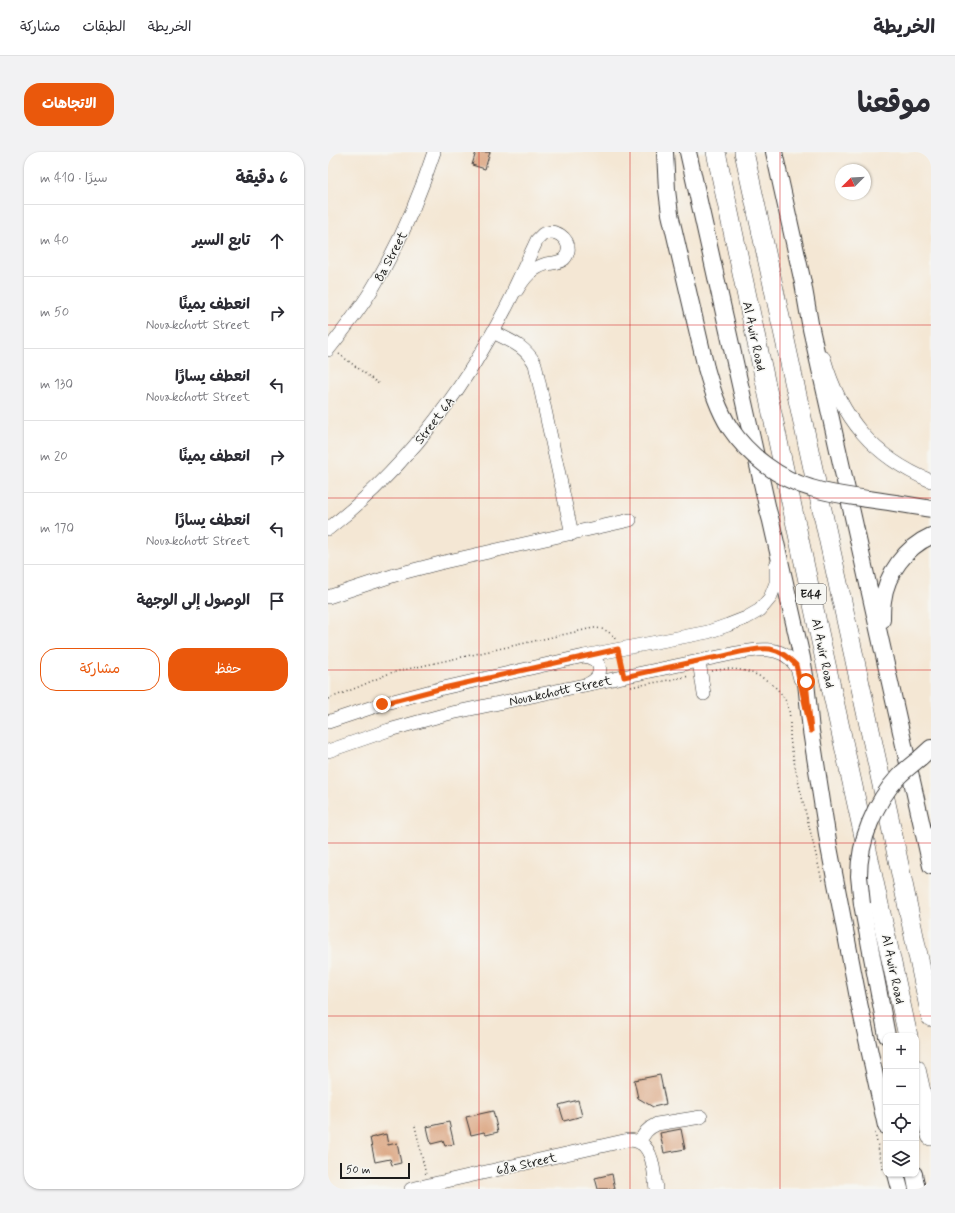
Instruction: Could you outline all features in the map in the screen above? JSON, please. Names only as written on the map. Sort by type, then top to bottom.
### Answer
[{"type":"highway","name":"Al Awir Road","points":[[716,152],[907,1033]]},
{"type":"highway","name":"Al Awir Road","points":[[744,152],[889,817],[931,1017]]},
{"type":"highway","points":[[919,1082],[931,1136]]},
{"type":"main road","points":[[665,152],[670,214],[706,368],[720,410],[730,428],[752,453],[774,470],[792,481],[810,488],[834,494],[931,509]]},
{"type":"main road","points":[[688,152],[797,633],[806,682],[811,731],[829,847],[859,1003],[880,1128]]},
{"type":"main road","points":[[774,152],[811,329],[931,866]]},
{"type":"main road","points":[[887,667],[882,621],[883,601],[888,581],[898,563],[912,548],[931,536]]},
{"type":"main road","points":[[886,1033],[862,904],[859,876],[862,849],[870,822],[883,798],[900,776],[927,753]]},
{"type":"main road","points":[[892,1177],[900,1189]]},
{"type":"main road","points":[[915,1177],[917,1189]]},
{"type":"street","name":"8a Street","points":[[329,349],[367,296],[391,256],[409,220],[424,183],[434,152]]},
{"type":"street","name":"Street 6A","points":[[328,529],[371,492],[397,465],[437,418],[466,377],[493,332],[515,290],[514,289],[539,238],[545,233],[552,232],[562,236],[567,242],[568,249],[563,259],[543,265],[534,270],[527,276],[517,290],[515,290]]},
{"type":"street","points":[[802,283],[830,377],[848,415],[871,443],[885,455],[905,469],[931,481]]},
{"type":"street","points":[[493,332],[521,346],[535,364],[572,534]]},
{"type":"street","name":"Nouakchott Street","points":[[328,722],[382,704],[432,691],[584,656],[708,632],[746,618],[760,610],[770,598],[776,583],[777,570],[768,510]]},
{"type":"street","points":[[328,597],[398,574],[444,562],[630,520]]},
{"type":"street","points":[[328,592],[343,586],[352,586],[356,588]]},
{"type":"street","name":"Nouakchott Street","points":[[328,751],[389,730],[447,714],[758,649],[769,649],[780,652],[796,665],[811,731]]},
{"type":"street","points":[[584,656],[595,660],[599,665],[600,672],[594,682],[588,684]]},
{"type":"street","points":[[699,661],[704,694]]},
{"type":"street","points":[[656,1189],[649,1154],[646,1148],[640,1143],[642,1136],[651,1127],[657,1124],[701,1116]]},
{"type":"street","name":"68a Street","points":[[411,1189],[622,1140],[640,1143]]},
{"type":"path","points":[[329,349],[379,384]]},
{"type":"path","points":[[328,699],[380,677],[401,671],[593,628],[599,628],[615,637],[618,649]]},
{"type":"path","points":[[624,677],[627,685],[631,687],[728,669],[744,670],[772,685],[782,695],[786,701],[790,714],[791,744],[822,883]]},
{"type":"path","points":[[415,1126],[428,1185]]},
{"type":"path","points":[[880,1128],[883,1142]]},
{"type":"building","points":[[476,152],[490,152],[485,169],[472,165]]},
{"type":"building","points":[[660,1075],[666,1104],[653,1107],[638,1098],[634,1080]]},
{"type":"building","points":[[578,1100],[582,1116],[564,1121],[559,1105]]},
{"type":"building","points":[[493,1111],[498,1132],[486,1135],[484,1132],[471,1135],[466,1117]]},
{"type":"building","points":[[449,1122],[454,1144],[445,1146],[443,1141],[431,1144],[427,1127]]},
{"type":"building","points":[[681,1129],[685,1149],[664,1153],[660,1133]]},
{"type":"building","points":[[386,1134],[388,1145],[397,1143],[401,1163],[392,1165],[390,1159],[375,1162],[370,1138]]},
{"type":"building","points":[[612,1174],[615,1189],[598,1189],[595,1178]]},
{"type":"route","points":[[382,704],[439,689],[618,649],[624,677],[732,654],[758,649],[769,649],[780,652],[796,665],[811,731],[806,682]]}]
